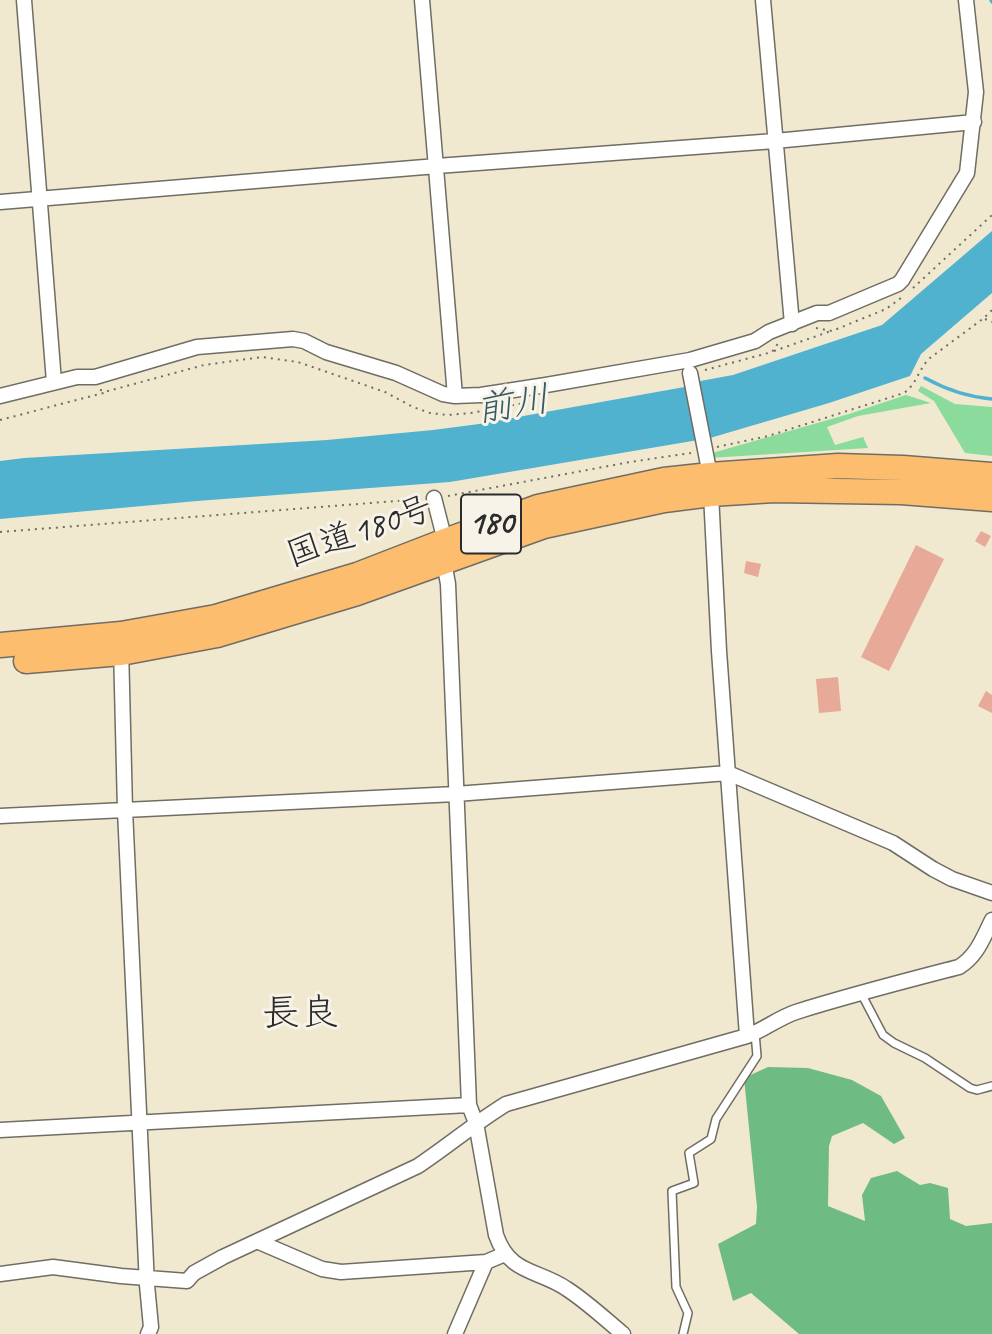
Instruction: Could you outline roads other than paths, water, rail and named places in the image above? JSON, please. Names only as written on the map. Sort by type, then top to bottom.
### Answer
[{"type":"highway","name":"国道180号","points":[[0,645],[121,643],[217,635],[357,593],[444,551],[664,500],[710,484],[838,466],[992,475]]},
{"type":"highway","name":"国道180号","points":[[710,484],[774,490],[901,492],[992,499]]},
{"type":"highway","name":"国道180号","points":[[0,662],[121,643]]},
{"type":"street","points":[[24,0],[54,382]]},
{"type":"street","points":[[422,0],[455,396]]},
{"type":"street","points":[[763,0],[792,324]]},
{"type":"street","points":[[0,396],[77,377],[95,377],[197,347],[293,339],[396,373],[443,394],[481,395],[690,360],[755,341],[769,332],[817,313],[829,313],[902,280],[967,173],[976,92],[966,0]]},
{"type":"street","points":[[0,202],[775,141],[974,122]]},
{"type":"street","points":[[691,375],[710,484],[728,772],[751,1034]]},
{"type":"street","points":[[434,498],[448,584],[469,1105],[476,1122],[496,1235],[510,1260],[564,1287],[623,1334]]},
{"type":"street","points":[[121,643],[125,810],[146,1279],[151,1326],[148,1334]]},
{"type":"street","points":[[0,816],[456,794],[728,772],[893,844],[942,874],[992,894]]},
{"type":"street","points":[[0,1274],[53,1267],[146,1279],[187,1281],[194,1273],[223,1257],[418,1166],[476,1122],[506,1104],[751,1034],[792,1013],[960,967],[977,951],[992,920]]},
{"type":"street","points":[[0,1130],[469,1105]]},
{"type":"street","points":[[259,1242],[321,1269],[341,1272],[486,1262],[505,1254]]},
{"type":"street","points":[[459,1333],[486,1262]]},
{"type":"lane","points":[[861,993],[883,1035],[894,1043],[925,1058],[970,1088],[977,1090],[992,1086]]},
{"type":"lane","points":[[682,1334],[688,1313],[676,1287],[672,1191],[694,1183],[689,1153],[711,1139],[716,1119],[757,1056],[751,1034]]},
{"type":"water","points":[[992,231],[992,293],[921,354],[910,376],[710,438],[450,482],[0,519],[0,461],[327,440],[433,430],[690,386],[695,382],[733,375],[882,325]]},
{"type":"waterway","points":[[925,378],[957,392],[992,399]]},
{"type":"district","name":"長良","points":[[300,1015]]},
{"type":"water label","name":"前川","points":[[513,406]]}]
